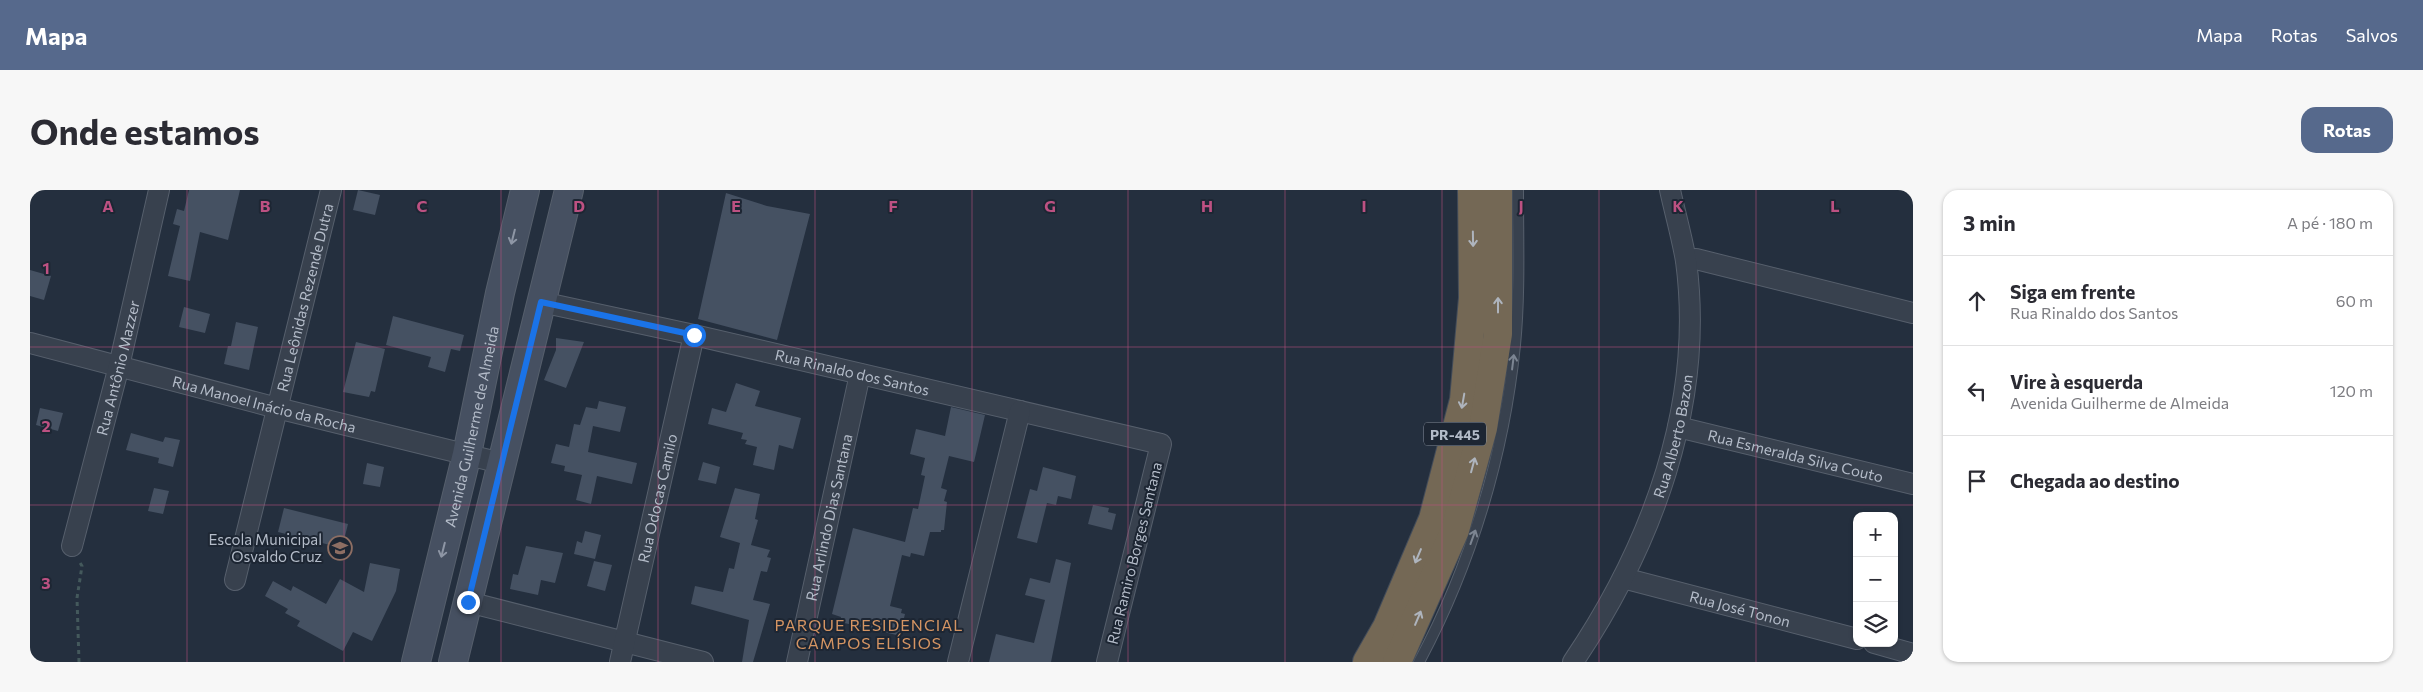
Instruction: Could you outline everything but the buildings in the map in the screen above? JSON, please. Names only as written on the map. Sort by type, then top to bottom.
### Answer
[{"type":"highway","name":"PR-445","points":[[1367,662],[1387,628],[1433,519],[1464,400],[1474,298],[1472,190]]},
{"type":"highway","name":"PR-445","points":[[1397,662],[1455,530],[1483,428],[1498,334],[1498,190]]},
{"type":"street","name":"Rua Antônio Mazzer","points":[[72,546],[119,366],[159,190]]},
{"type":"street","name":"Rua Leônidas Rezende Dutra","points":[[235,580],[331,190]]},
{"type":"street","name":"Avenida Guilherme de Almeida","points":[[416,662],[466,454],[500,293],[525,190]]},
{"type":"street","points":[[453,662],[569,190]]},
{"type":"street","name":"Rua Alberto Bazon","points":[[1573,662],[1623,578],[1658,500],[1678,426],[1687,361],[1688,294],[1686,260],[1670,190]]},
{"type":"street","points":[[1686,260],[1696,259],[1913,313]]},
{"type":"street","points":[[500,293],[541,302]]},
{"type":"street","name":"Rua Rinaldo dos Santos","points":[[541,302],[694,335],[1161,444]]},
{"type":"street","name":"Rua Odocas Camilo","points":[[620,662],[694,335]]},
{"type":"street","name":"Rua Manoel Inácio da Rocha","points":[[30,343],[277,408],[501,463]]},
{"type":"street","name":"Rua Arlindo Dias Santana","points":[[797,662],[860,374]]},
{"type":"street","points":[[958,662],[1020,411]]},
{"type":"street","name":"Rua Esmeralda Silva Couto","points":[[1678,426],[1913,484]]},
{"type":"street","name":"Rua Ramiro Borges Santana","points":[[1107,662],[1161,444]]},
{"type":"street","name":"Rua José Tonon","points":[[1623,578],[1853,638]]},
{"type":"street","points":[[468,602],[703,662]]},
{"type":"street","points":[[1888,647],[1913,654]]},
{"type":"lane","points":[[1419,662],[1460,572],[1477,527],[1502,433],[1510,389],[1518,300],[1518,190]]},
{"type":"path","points":[[72,546],[82,566],[77,598],[78,662]]},
{"type":"place","name":"Escola Municipal Osvaldo Cruz","points":[[340,548]]},
{"type":"district","name":"PARQUE RESIDENCIAL CAMPOS ELÍSIOS","points":[[869,633]]},
{"type":"route","points":[[468,602],[541,302],[694,335]]}]
